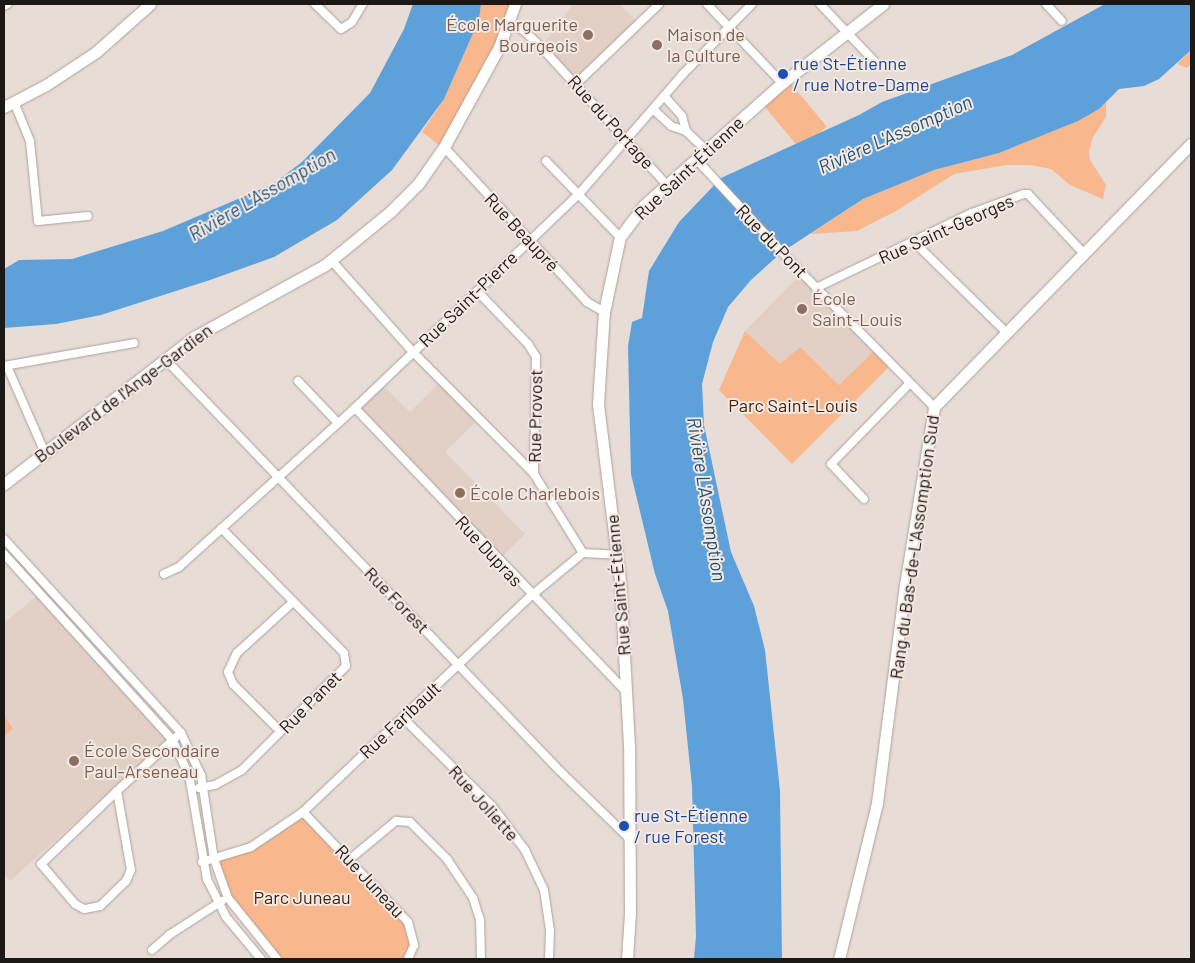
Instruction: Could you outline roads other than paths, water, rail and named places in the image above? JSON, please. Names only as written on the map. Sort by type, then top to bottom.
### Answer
[{"type":"street","points":[[4,6],[8,4]]},
{"type":"street","points":[[88,216],[38,221],[30,141],[9,104],[96,52],[150,4]]},
{"type":"street","points":[[316,4],[341,29],[352,22],[363,4]]},
{"type":"street","name":"Boulevard de l'Ange-Gardien","points":[[4,484],[219,321],[331,260],[368,232],[414,188],[444,147],[470,103],[509,23],[515,4]]},
{"type":"street","points":[[576,84],[659,4]]},
{"type":"street","points":[[707,4],[782,83]]},
{"type":"street","name":"Rue Saint-Pierre","points":[[164,574],[179,567],[277,475],[355,408],[578,195],[728,26],[752,4]]},
{"type":"street","points":[[820,4],[874,61]]},
{"type":"street","name":"Rue Saint-Étienne","points":[[627,959],[630,839],[626,692],[618,555],[604,471],[598,404],[604,312],[620,237],[643,206],[667,184],[782,83],[883,4]]},
{"type":"street","points":[[1046,4],[1062,21]]},
{"type":"street","name":"Rue du Portage","points":[[509,23],[523,30],[576,84],[667,184]]},
{"type":"street","points":[[665,97],[682,116],[686,131]]},
{"type":"street","points":[[654,110],[671,126],[686,131],[706,150]]},
{"type":"street","name":"Rang du Bas-de-L'Assomption Sud","points":[[839,959],[878,803],[905,585],[934,407],[1085,255],[1191,144]]},
{"type":"street","name":"Rue Beaupré","points":[[444,147],[587,302],[604,312]]},
{"type":"street","name":"Rue du Pont","points":[[696,159],[704,170],[791,262],[934,407]]},
{"type":"street","points":[[546,161],[620,237]]},
{"type":"street","name":"Rue Saint-Georges","points":[[816,288],[915,243],[972,213],[1028,194],[1085,255]]},
{"type":"street","points":[[915,243],[1007,333]]},
{"type":"street","points":[[331,260],[413,352],[534,474],[583,552],[618,555]]},
{"type":"street","name":"Rue Provost","points":[[477,291],[528,344],[536,357],[534,474]]},
{"type":"street","points":[[45,453],[5,366],[134,343]]},
{"type":"street","name":"Rue Forest","points":[[166,360],[458,665],[630,839]]},
{"type":"street","points":[[298,382],[337,422]]},
{"type":"street","points":[[864,500],[831,464],[910,383]]},
{"type":"street","name":"Rue Dupras","points":[[355,408],[532,596],[626,692]]},
{"type":"street","name":"Rue Panet","points":[[193,789],[204,788],[228,779],[242,770],[346,666],[344,653],[221,528]]},
{"type":"street","points":[[4,539],[182,733],[195,759],[204,788],[214,859],[228,898],[277,959]]},
{"type":"street","name":"Rue Faribault","points":[[202,862],[251,847],[303,812],[532,596],[583,552]]},
{"type":"street","points":[[4,554],[172,739],[184,760],[193,789],[202,862],[218,904],[261,959]]},
{"type":"street","points":[[39,594],[48,586]]},
{"type":"street","points":[[280,732],[233,684],[228,672],[237,653],[293,602]]},
{"type":"street","name":"Rue Joliette","points":[[403,718],[492,806],[525,850],[544,890],[550,930],[549,959]]},
{"type":"street","points":[[117,791],[131,870],[126,881],[100,906],[84,909],[75,904],[41,864],[117,791],[172,739],[182,733]]},
{"type":"street","name":"Rue Juneau","points":[[303,812],[350,859],[408,922],[414,945],[408,959]]},
{"type":"street","points":[[350,859],[396,821],[410,822],[446,860],[473,898],[480,918],[481,959]]},
{"type":"street","points":[[152,950],[170,935],[228,898]]},
{"type":"water","name":"Rivière L'Assomption","points":[[413,4],[481,4],[479,20],[444,99],[392,170],[337,220],[274,257],[210,280],[101,315],[56,324],[4,328],[4,269],[19,260],[72,259],[163,231],[273,184],[302,162],[370,93],[404,29]]},
{"type":"water","name":"Rivière L'Assomption","points":[[1105,4],[1191,4],[1191,50],[1159,79],[1144,86],[1119,89],[1099,109],[1078,121],[999,153],[934,170],[863,199],[782,252],[751,280],[728,307],[713,342],[702,384],[704,425],[731,552],[754,606],[765,650],[780,791],[782,959],[694,959],[696,936],[692,786],[683,699],[668,611],[655,574],[631,474],[628,346],[632,322],[642,318],[649,271],[679,222],[721,178],[859,115],[882,102],[1012,55]]},
{"type":"place","name":"École Marguerite Bourgeois","points":[[588,35]]},
{"type":"place","name":"Maison de la Culture","points":[[657,45]]},
{"type":"place","name":"rue St-Étienne / rue Notre-Dame","points":[[783,74]]},
{"type":"place","name":"École Saint-Louis","points":[[802,309]]},
{"type":"place","name":"École Charlebois","points":[[460,493]]},
{"type":"place","name":"École Secondaire Paul-Arseneau","points":[[74,761]]},
{"type":"place","name":"rue St-Étienne / rue Forest","points":[[624,826]]},
{"type":"park label","name":"Parc Saint-Louis","points":[[793,405]]},
{"type":"park label","name":"Parc Juneau","points":[[302,897]]}]
